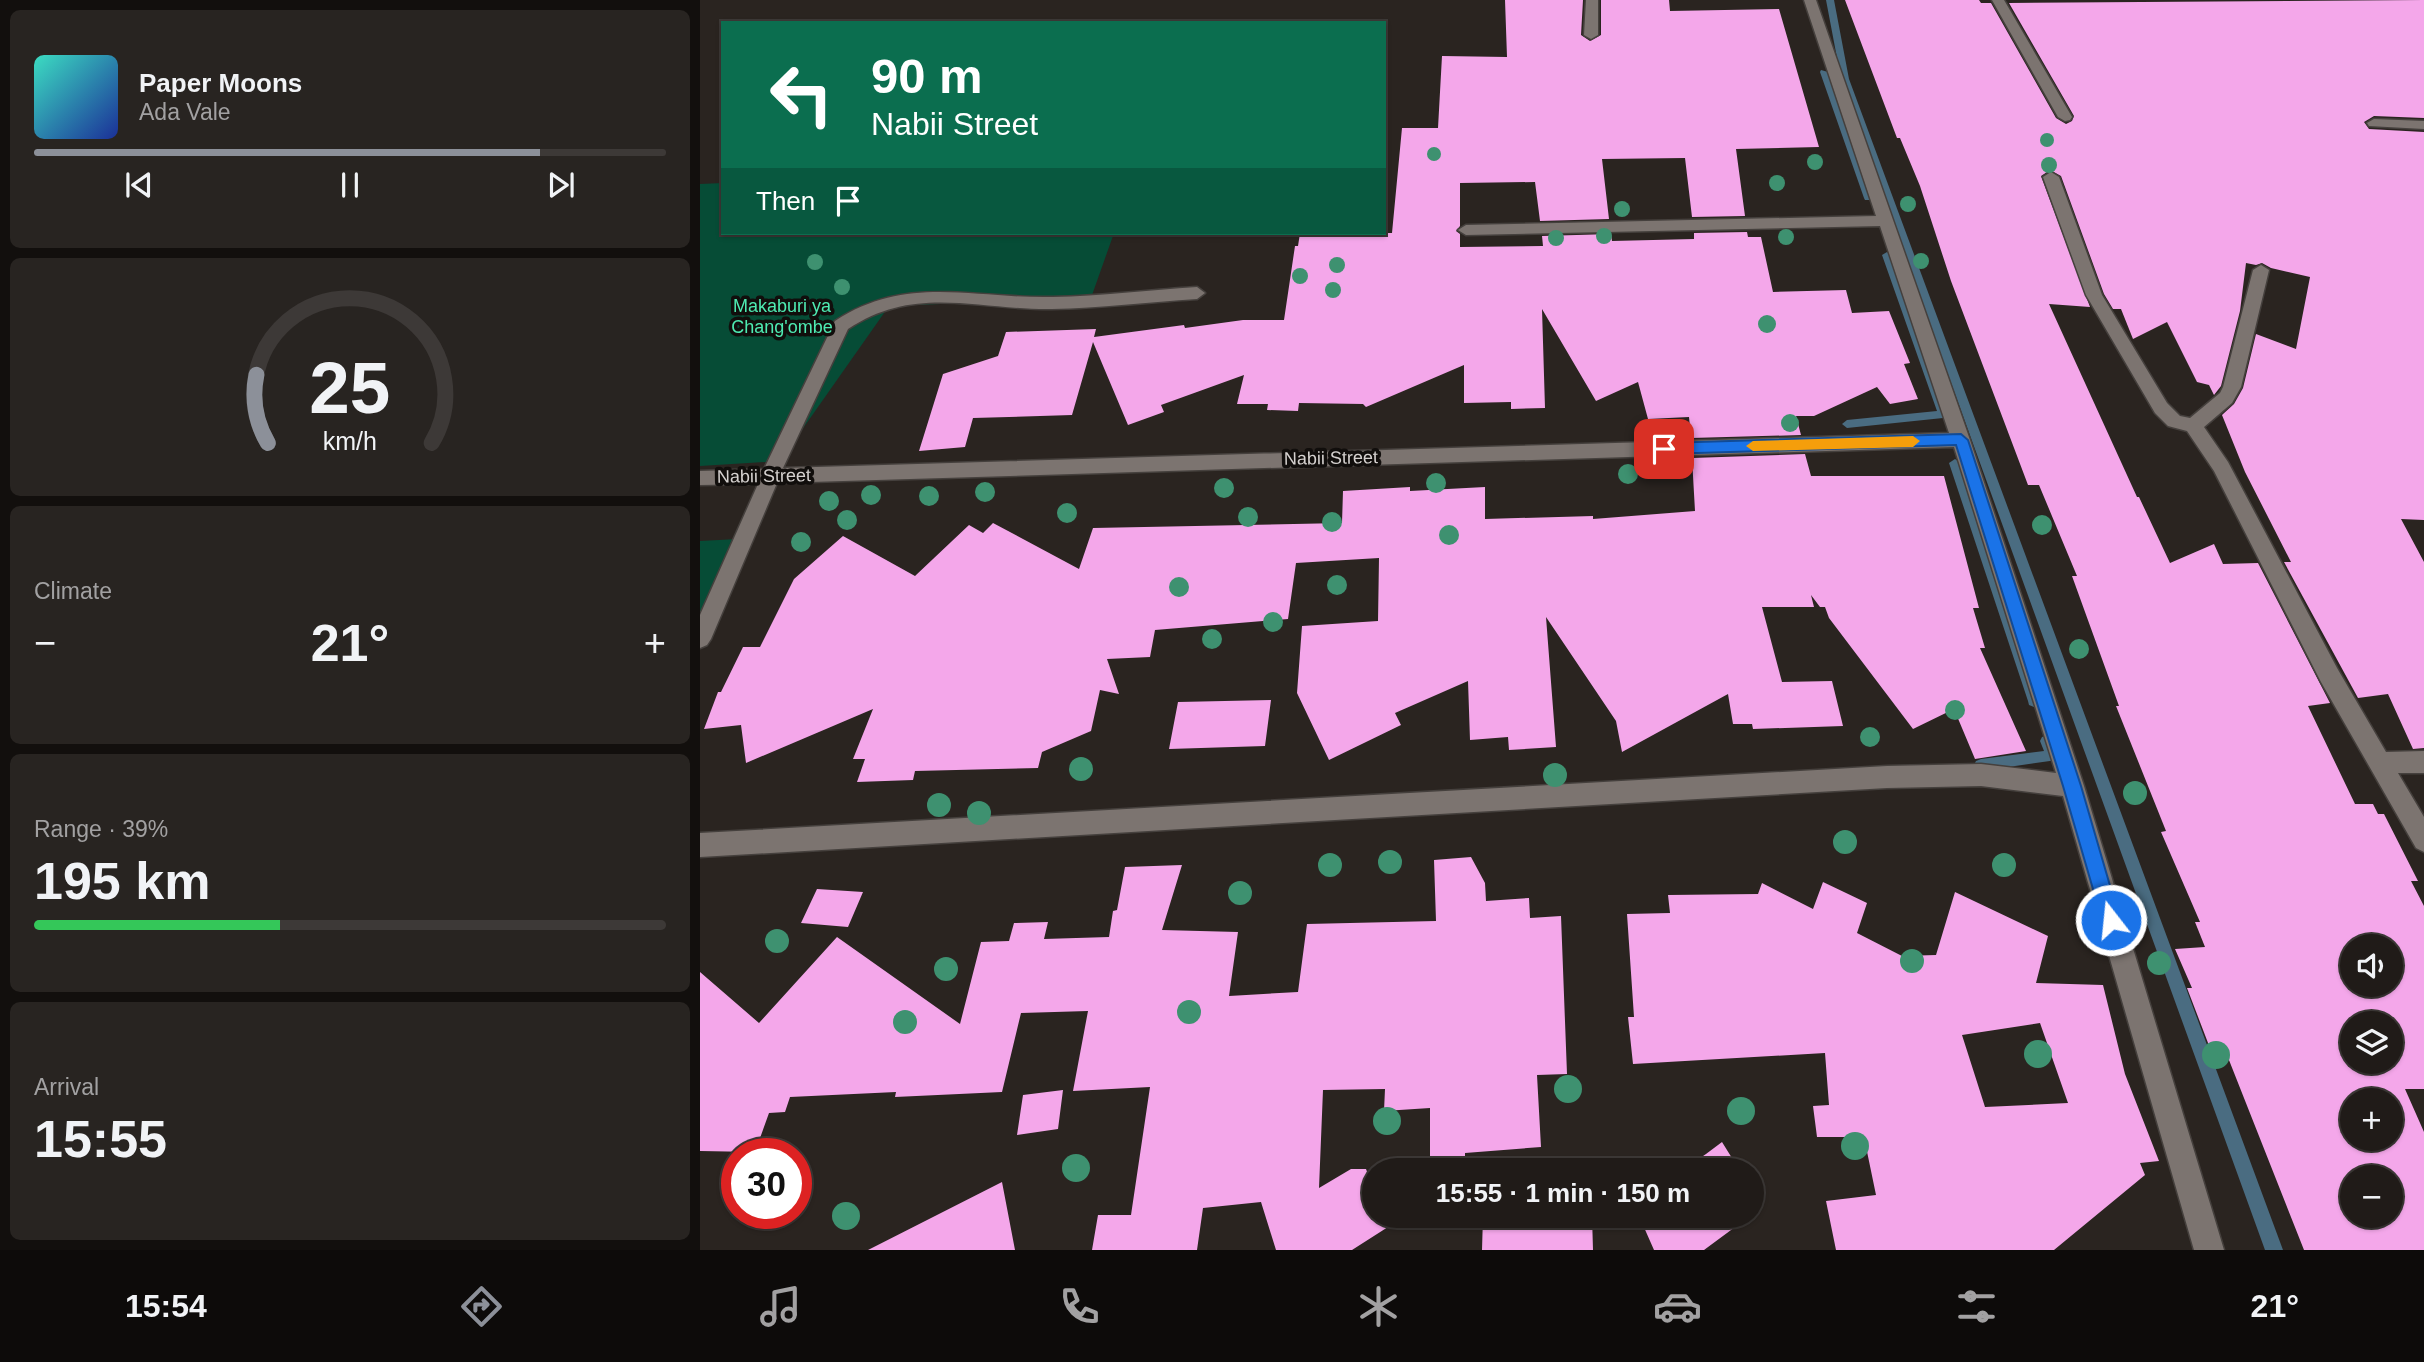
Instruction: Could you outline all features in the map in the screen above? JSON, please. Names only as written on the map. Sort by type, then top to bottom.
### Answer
[{"type":"street","points":[[1591,35],[1592,0]]},
{"type":"street","points":[[1810,0],[1961,440],[2072,786],[2209,1250]]},
{"type":"street","points":[[1998,0],[2065,117]]},
{"type":"street","points":[[2374,122],[2424,125]]},
{"type":"street","points":[[2051,177],[2094,295],[2161,408],[2174,421],[2193,426],[2221,467],[2323,663],[2424,840]]},
{"type":"street","points":[[1466,230],[1887,221]]},
{"type":"street","points":[[2193,426],[2226,398],[2232,387],[2261,270]]},
{"type":"street","points":[[700,639],[770,477],[841,325],[870,307],[926,295],[1034,303],[1198,292]]},
{"type":"street","name":"Nabii Street","points":[[700,478],[1084,464],[1961,440]]},
{"type":"street","points":[[2380,763],[2424,762]]},
{"type":"street","points":[[700,845],[1887,777],[1981,775],[2072,786]]},
{"type":"green space","name":"Makaburi ya Chang'ombe","points":[[721,183],[721,235],[1113,235],[1091,298],[889,306],[780,461],[700,466],[700,184]]},
{"type":"green space","points":[[738,539],[700,631],[700,541]]},
{"type":"building","points":[[1505,0],[1583,0],[1581,35],[1590,41],[1601,35],[1601,0],[1669,0],[1670,11],[1779,9],[1819,147],[1736,149],[1745,216],[1692,217],[1685,158],[1602,159],[1609,219],[1540,221],[1535,182],[1460,183],[1460,226],[1456,231],[1460,234],[1460,247],[1543,246],[1542,236],[1611,234],[1612,241],[1694,239],[1694,233],[1747,232],[1748,237],[1761,237],[1773,292],[1846,290],[1852,313],[1889,311],[1910,363],[1904,364],[1918,399],[1890,404],[1877,387],[1814,416],[1796,416],[1801,435],[1691,438],[1689,417],[1648,419],[1638,382],[1596,401],[1542,309],[1545,408],[1511,409],[1511,402],[1464,403],[1464,365],[1366,407],[1363,404],[1299,403],[1298,411],[1267,410],[1268,404],[1237,404],[1244,375],[1161,405],[1164,412],[1128,425],[1093,342],[1072,415],[973,418],[965,447],[919,451],[943,374],[998,356],[1006,332],[1096,329],[1094,337],[1184,325],[1185,328],[1243,320],[1284,320],[1295,246],[1298,246],[1300,235],[1392,233],[1402,128],[1438,128],[1442,56],[1507,57]]},
{"type":"building","points":[[1845,0],[1979,0],[1981,3],[1991,3],[2056,118],[2066,124],[2072,121],[2074,116],[2009,3],[2424,0],[2424,118],[2374,116],[2364,122],[2369,129],[2424,132],[2424,520],[2401,519],[2424,562],[2424,748],[2413,749],[2388,694],[2358,698],[2284,562],[2291,562],[2245,472],[2222,415],[2234,404],[2243,388],[2256,334],[2296,349],[2310,277],[2271,268],[2262,263],[2246,263],[2240,311],[2221,386],[2214,395],[2209,385],[2197,382],[2167,322],[2133,339],[2121,309],[2113,309],[2104,294],[2061,176],[2050,170],[2041,176],[2090,307],[2049,304],[2170,563],[2214,544],[2223,564],[2258,563],[2330,703],[2308,706],[2355,804],[2373,804],[2378,814],[2384,814],[2418,881],[2411,881],[2424,906],[2424,1089],[2405,1089],[2424,1132],[2424,1250],[2304,1250],[2227,1055],[2213,1056],[2187,988],[2192,988],[2175,949],[2205,947],[2195,922],[2200,922],[2161,832],[2166,831],[2116,706],[2119,706],[2072,576],[2077,576],[2039,485],[2028,485],[1951,281],[1920,186],[1900,138],[1897,138]]},
{"type":"building","points":[[1805,454],[1811,476],[1944,476],[1979,608],[1973,608],[1985,648],[1980,648],[2026,751],[1975,759],[1954,709],[1913,729],[1829,618],[1825,607],[1820,607],[1811,595],[1814,607],[1762,607],[1782,682],[1832,681],[1843,726],[1753,729],[1752,724],[1733,724],[1728,694],[1622,752],[1616,721],[1546,617],[1556,747],[1509,750],[1508,737],[1470,740],[1468,681],[1395,713],[1401,725],[1329,760],[1297,693],[1302,626],[1378,621],[1379,558],[1296,563],[1288,619],[1155,630],[1150,657],[1107,659],[1119,694],[1100,690],[1091,731],[1042,752],[1038,768],[915,771],[913,780],[857,782],[865,759],[853,759],[873,709],[746,763],[741,725],[704,729],[718,692],[721,692],[743,647],[760,647],[794,579],[843,536],[915,576],[969,525],[983,533],[993,523],[1079,569],[1093,528],[1342,523],[1343,491],[1410,487],[1410,491],[1485,487],[1485,519],[1593,516],[1593,519],[1695,511],[1692,458]]},
{"type":"building","points":[[1271,700],[1265,746],[1169,749],[1178,702]]},
{"type":"building","points":[[1471,857],[1485,883],[1486,901],[1529,898],[1530,918],[1561,916],[1567,1074],[1537,1075],[1541,1147],[1465,1153],[1465,1158],[1430,1158],[1430,1108],[1384,1111],[1385,1089],[1323,1090],[1319,1188],[1351,1169],[1362,1169],[1362,1228],[1386,1228],[1352,1250],[1276,1250],[1261,1202],[1203,1208],[1197,1250],[1092,1250],[1098,1215],[1131,1215],[1150,1087],[1073,1091],[1088,1011],[1021,1013],[1002,1092],[895,1097],[896,1092],[790,1097],[785,1112],[769,1113],[760,1138],[721,1138],[721,1151],[700,1151],[700,972],[759,1023],[837,937],[960,1024],[981,942],[1009,941],[1014,923],[1048,922],[1044,939],[1109,937],[1125,867],[1182,865],[1162,930],[1238,932],[1229,996],[1298,992],[1307,924],[1436,921],[1434,860]]},
{"type":"building","points":[[1823,882],[1867,903],[1857,933],[1902,956],[1936,955],[1955,892],[2048,936],[2036,983],[2103,985],[2125,1074],[2159,1161],[2140,1163],[2145,1175],[2054,1250],[1836,1250],[1826,1201],[1876,1195],[1864,1137],[1817,1137],[1813,1106],[1829,1105],[1825,1053],[1633,1064],[1628,1017],[1634,1017],[1627,914],[1670,913],[1668,895],[1758,894],[1762,883],[1813,909]],"holes":[[[2040,1023],[2068,1103],[1985,1107],[1962,1035]]]},
{"type":"building","points":[[817,889],[863,892],[848,927],[801,923]]},
{"type":"building","points":[[1063,1090],[1058,1129],[1017,1135],[1023,1095]]},
{"type":"building","points":[[1722,1142],[1732,1158],[1700,1158]]},
{"type":"building","points":[[1002,1182],[1015,1250],[868,1250]]},
{"type":"building","points":[[1483,1228],[1592,1228],[1593,1250],[1482,1250]]},
{"type":"building","points":[[1644,1228],[1734,1228],[1704,1250],[1654,1250]]},
{"type":"waterway","points":[[1830,0],[1845,79],[2274,1250]]},
{"type":"waterway","points":[[1824,72],[1868,198]]},
{"type":"waterway","points":[[1847,424],[1943,414],[1887,255]]},
{"type":"waterway","points":[[1955,463],[2034,701]]},
{"type":"waterway","points":[[1981,765],[2052,756],[2047,741]]},
{"type":"slow traffic","points":[[1753,446],[1913,441]]},
{"type":"route","points":[[1664,449],[1961,440],[2072,786],[2111,920]]}]
